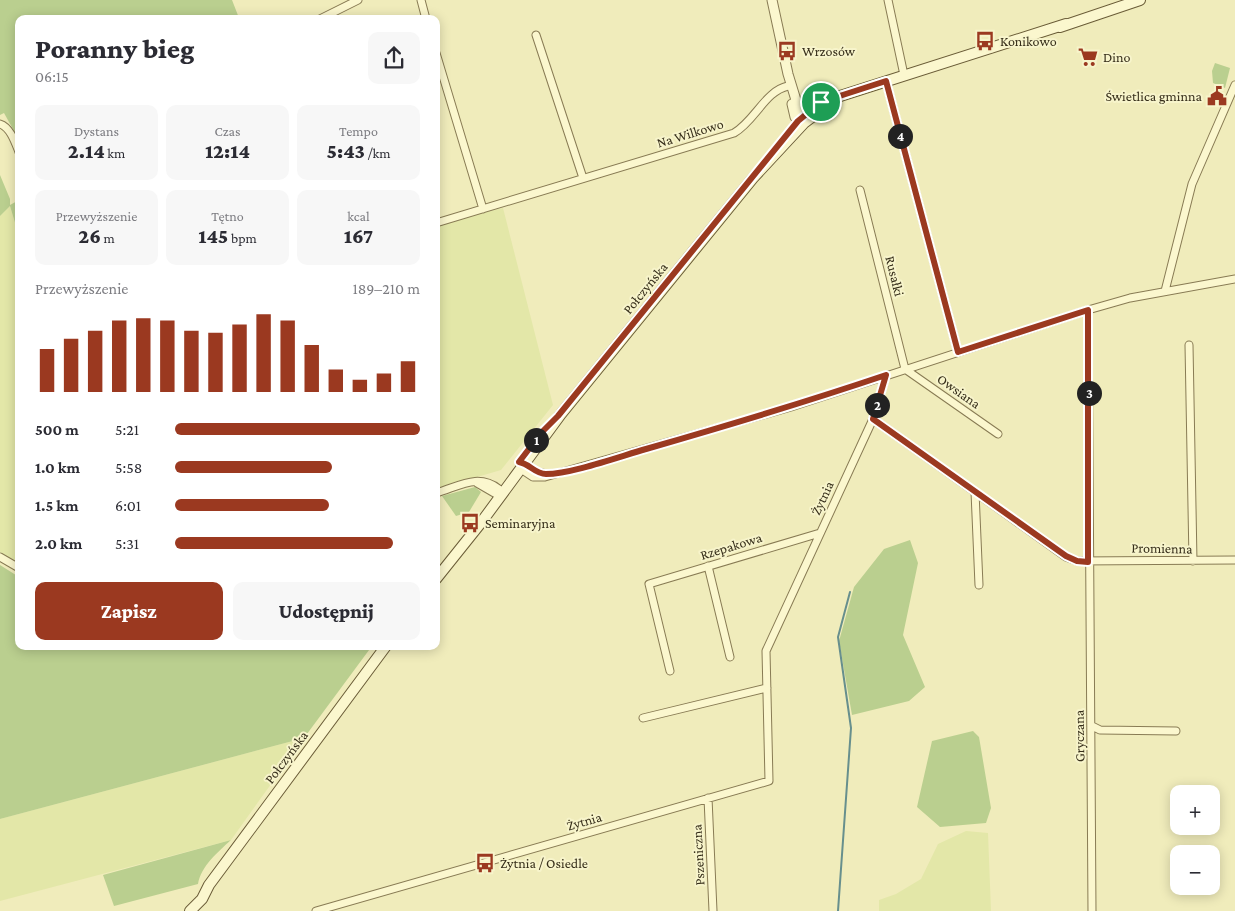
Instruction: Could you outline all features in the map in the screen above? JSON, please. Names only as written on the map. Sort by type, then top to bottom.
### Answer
[{"type":"main road","name":"Połczyńska","points":[[440,574],[558,416],[802,120],[840,96],[1140,0]]},
{"type":"main road","name":"Połczyńska","points":[[190,911],[383,650]]},
{"type":"street","points":[[328,15],[358,0]]},
{"type":"street","points":[[420,0],[425,15]]},
{"type":"street","points":[[772,0],[788,74],[802,120]]},
{"type":"street","points":[[888,0],[904,76]]},
{"type":"street","points":[[536,35],[583,178]]},
{"type":"street","points":[[440,66],[483,209]]},
{"type":"street","points":[[788,74],[788,86],[794,115],[802,120]]},
{"type":"street","points":[[886,81],[958,352]]},
{"type":"street","name":"Na Wilkowo","points":[[440,222],[734,133],[752,119],[775,90],[788,86]]},
{"type":"street","points":[[1164,291],[1192,184],[1235,86]]},
{"type":"street","points":[[0,124],[5,125],[9,130],[15,143]]},
{"type":"street","name":"Rusałki","points":[[860,190],[905,369]]},
{"type":"street","points":[[522,465],[537,477],[614,458],[791,407],[1088,310],[1164,291],[1235,279]]},
{"type":"street","name":"Gryczana","points":[[1088,310],[1090,457],[1088,562],[1092,726],[1092,911]]},
{"type":"street","points":[[1189,345],[1192,560]]},
{"type":"street","name":"Owsiana","points":[[905,369],[998,434]]},
{"type":"street","name":"Żytnia","points":[[316,911],[769,781],[766,651],[873,419],[886,375]]},
{"type":"street","points":[[873,419],[1066,556],[1077,561],[1088,562]]},
{"type":"street","points":[[440,492],[472,482],[499,493]]},
{"type":"street","points":[[975,492],[979,585]]},
{"type":"street","name":"Rzepakowa","points":[[670,672],[649,584],[820,532]]},
{"type":"street","points":[[0,557],[15,566]]},
{"type":"street","name":"Promienna","points":[[1088,562],[1235,560]]},
{"type":"street","points":[[708,566],[730,657]]},
{"type":"street","points":[[643,718],[767,688]]},
{"type":"street","points":[[1092,726],[1100,730],[1176,732]]},
{"type":"street","name":"Pszeniczna","points":[[708,798],[714,911]]},
{"type":"green space","points":[[0,0],[232,0],[238,15],[15,15],[15,133],[4,113],[0,115]]},
{"type":"green space","points":[[1215,63],[1230,68],[1225,88],[1213,83],[1212,71]]},
{"type":"green space","points":[[0,175],[10,199],[10,205],[15,202],[15,223],[10,206],[0,216]]},
{"type":"green space","points":[[10,206],[15,223],[15,564],[10,562],[0,552],[0,216]]},
{"type":"green space","points":[[503,208],[553,405],[501,470],[440,488],[440,222]]},
{"type":"green space","points":[[475,487],[481,492],[469,512],[456,516],[442,496]]},
{"type":"green space","points":[[910,540],[918,563],[903,635],[925,687],[909,701],[852,715],[839,641],[854,587],[884,549]]},
{"type":"green space","points":[[0,565],[15,574],[15,650],[369,650],[304,738],[0,819]]},
{"type":"green space","points":[[973,731],[979,737],[991,808],[986,823],[940,827],[917,807],[932,741]]},
{"type":"green space","points":[[304,738],[231,840],[0,901],[0,819]]},
{"type":"green space","points":[[966,831],[988,833],[991,911],[879,911],[879,900],[896,894],[921,879],[938,844]]},
{"type":"green space","points":[[231,840],[206,865],[198,884],[114,906],[103,875]]},
{"type":"waterway","points":[[838,911],[851,728],[838,637],[850,592]]},
{"type":"place","name":"Konikowo","points":[[985,41]]},
{"type":"place","name":"Wrzosów","points":[[787,51]]},
{"type":"place","name":"Dino","points":[[1088,57]]},
{"type":"place","name":"Świetlica gminna","points":[[1217,96]]},
{"type":"place","name":"Seminaryjna","points":[[470,523]]},
{"type":"place","name":"Żytnia / Osiedle","points":[[485,863]]},
{"type":"route","points":[[886,81],[958,352],[1088,310],[1090,457],[1088,562],[1077,561],[1066,556],[873,419],[886,375],[791,407],[552,474],[539,473],[519,462],[753,178],[763,161],[798,121],[821,102],[886,81]]}]
